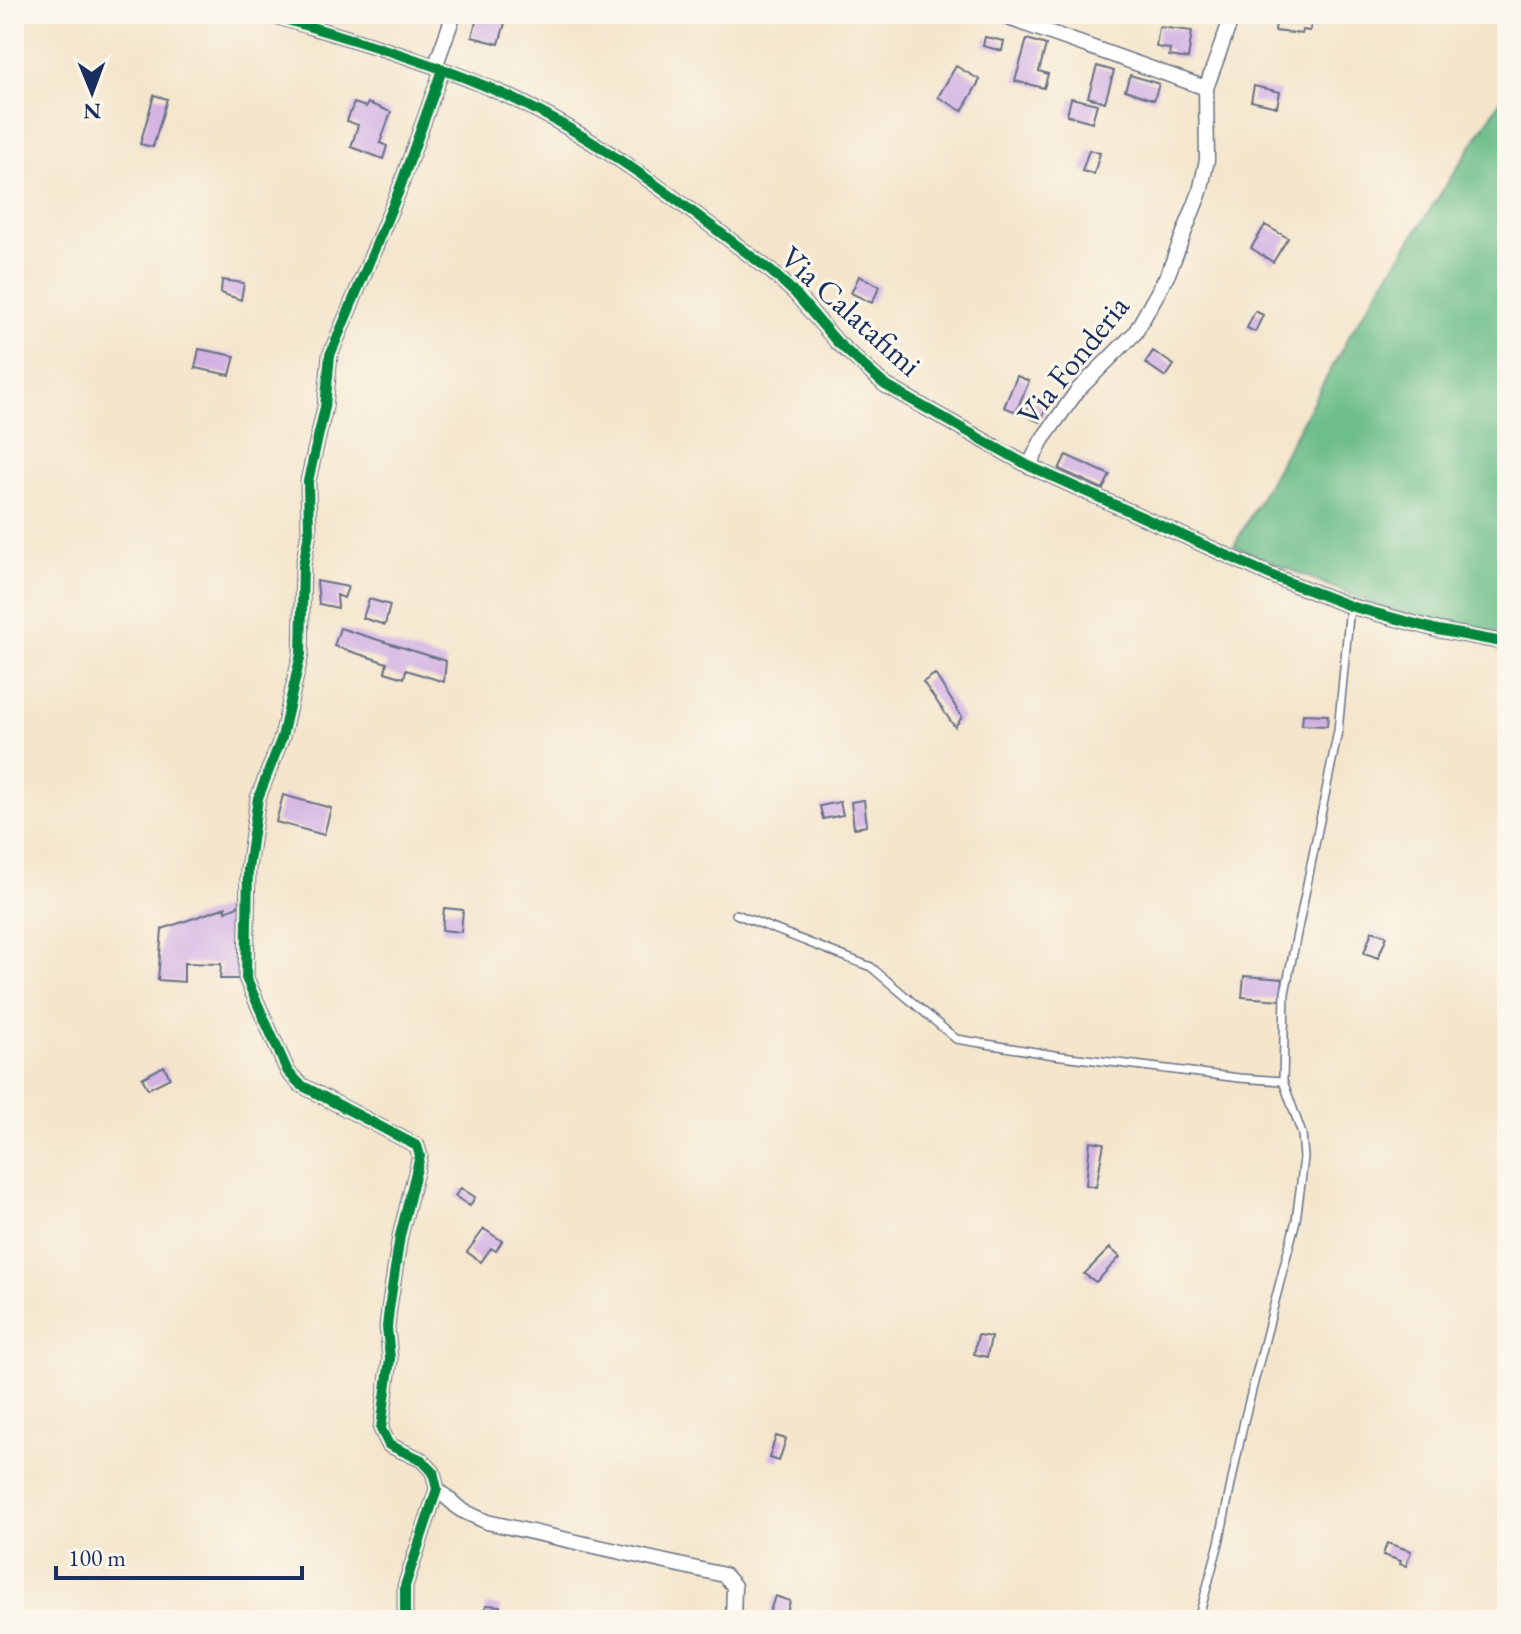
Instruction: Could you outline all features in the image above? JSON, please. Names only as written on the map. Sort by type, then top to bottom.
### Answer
[{"type":"street","name":"Via Calatafimi","points":[[268,14],[438,69],[507,96],[585,138],[772,272],[795,293],[837,342],[885,385],[1029,466],[1275,577],[1350,606],[1438,630],[1507,643]]},
{"type":"street","points":[[405,1620],[405,1586],[437,1489],[433,1472],[422,1460],[389,1445],[381,1429],[390,1359],[387,1327],[400,1236],[420,1156],[417,1146],[301,1085],[288,1072],[246,978],[250,855],[258,798],[282,737],[301,654],[303,566],[309,532],[308,481],[325,407],[330,355],[398,193],[454,14]]},
{"type":"street","points":[[997,14],[1206,88]]},
{"type":"street","name":"Via Fonderia","points":[[1029,466],[1042,440],[1078,390],[1135,333],[1168,274],[1200,192],[1207,160],[1206,88],[1233,14]]},
{"type":"street","points":[[437,1489],[461,1510],[487,1522],[724,1575],[734,1586],[733,1620]]},
{"type":"lane","points":[[1198,1620],[1219,1543],[1244,1421],[1296,1220],[1303,1145],[1283,1081],[1285,993],[1338,731],[1350,606]]},
{"type":"lane","points":[[736,914],[871,967],[956,1039],[1069,1057],[1283,1081]]},
{"type":"green space","points":[[1507,91],[1507,636],[1404,614],[1234,546],[1352,331]]},
{"type":"building","points":[[478,14],[507,16],[499,44],[472,37]]},
{"type":"building","points":[[1277,14],[1312,18],[1310,31],[1303,30],[1302,34],[1275,31]]},
{"type":"building","points":[[1159,27],[1192,31],[1188,59],[1169,56],[1170,49],[1156,47]]},
{"type":"building","points":[[985,37],[1004,41],[1002,51],[983,46]]},
{"type":"building","points":[[1027,39],[1046,45],[1039,71],[1048,74],[1044,88],[1015,81]]},
{"type":"building","points":[[956,66],[980,80],[962,111],[938,97]]},
{"type":"building","points":[[1097,66],[1114,71],[1105,102],[1088,97]]},
{"type":"building","points":[[1130,75],[1159,84],[1154,100],[1125,90]]},
{"type":"building","points":[[1254,86],[1280,92],[1277,107],[1251,101]]},
{"type":"building","points":[[154,95],[167,99],[153,147],[140,144]]},
{"type":"building","points":[[1071,98],[1097,104],[1092,122],[1067,115]]},
{"type":"building","points":[[354,103],[366,107],[368,103],[391,112],[380,143],[387,146],[383,159],[351,147],[358,125],[347,121]]},
{"type":"building","points":[[1089,150],[1100,153],[1094,174],[1082,171]]},
{"type":"building","points":[[1265,225],[1288,238],[1273,262],[1251,248]]},
{"type":"building","points":[[859,276],[880,286],[872,303],[851,293]]},
{"type":"building","points":[[222,280],[244,283],[241,300],[221,293]]},
{"type":"building","points":[[1255,311],[1263,315],[1255,332],[1247,328]]},
{"type":"building","points":[[199,349],[235,356],[230,375],[195,368]]},
{"type":"building","points":[[1153,351],[1174,365],[1166,377],[1145,363]]},
{"type":"building","points":[[1017,376],[1029,381],[1016,412],[1004,407]]},
{"type":"building","points":[[1033,395],[1049,402],[1040,422],[1024,415]]},
{"type":"building","points":[[1066,455],[1110,475],[1103,489],[1059,469]]},
{"type":"building","points":[[317,581],[348,587],[344,598],[337,595],[338,608],[319,604]]},
{"type":"building","points":[[369,599],[390,605],[385,625],[363,618]]},
{"type":"building","points":[[340,628],[446,661],[444,682],[406,670],[404,678],[385,672],[387,663],[334,646]]},
{"type":"building","points":[[935,674],[962,717],[955,727],[923,682]]},
{"type":"building","points":[[1303,714],[1328,715],[1327,726],[1302,725]]},
{"type":"building","points":[[283,795],[331,808],[324,835],[276,822]]},
{"type":"building","points":[[864,800],[867,826],[854,828],[851,802]]},
{"type":"building","points":[[840,802],[843,815],[823,819],[820,806]]},
{"type":"building","points":[[242,904],[242,979],[220,979],[221,964],[184,963],[184,982],[158,980],[162,929]]},
{"type":"building","points":[[444,908],[463,910],[461,932],[442,930]]},
{"type":"building","points":[[1372,931],[1387,936],[1378,958],[1364,953]]},
{"type":"building","points":[[1244,976],[1283,979],[1281,1000],[1242,997]]},
{"type":"building","points":[[164,1066],[170,1078],[148,1089],[142,1078]]},
{"type":"building","points":[[1090,1141],[1104,1143],[1096,1187],[1086,1185]]},
{"type":"building","points":[[461,1188],[475,1197],[470,1206],[455,1196]]},
{"type":"building","points":[[484,1229],[502,1241],[496,1251],[491,1248],[481,1262],[467,1252]]},
{"type":"building","points":[[1110,1248],[1120,1257],[1096,1282],[1084,1274]]},
{"type":"building","points":[[978,1335],[991,1337],[987,1357],[974,1354]]},
{"type":"building","points":[[776,1436],[786,1439],[779,1461],[769,1458]]},
{"type":"building","points":[[1387,1543],[1411,1551],[1406,1566],[1383,1555]]},
{"type":"building","points":[[775,1596],[790,1601],[785,1620],[768,1617]]},
{"type":"building","points":[[486,1605],[500,1606],[499,1620],[484,1620]]},
{"type":"cycle path","points":[[268,14],[451,72],[510,97],[579,134],[645,177],[772,272],[795,293],[837,342],[885,385],[1029,466],[1275,577],[1350,606],[1438,630],[1507,643]]},
{"type":"cycle path","points":[[405,1620],[405,1586],[437,1489],[433,1472],[422,1460],[389,1445],[381,1429],[390,1359],[389,1309],[400,1236],[420,1156],[417,1146],[301,1085],[288,1072],[246,978],[248,869],[258,798],[282,737],[301,654],[303,566],[309,532],[308,481],[325,407],[330,355],[398,193],[442,70]]}]
